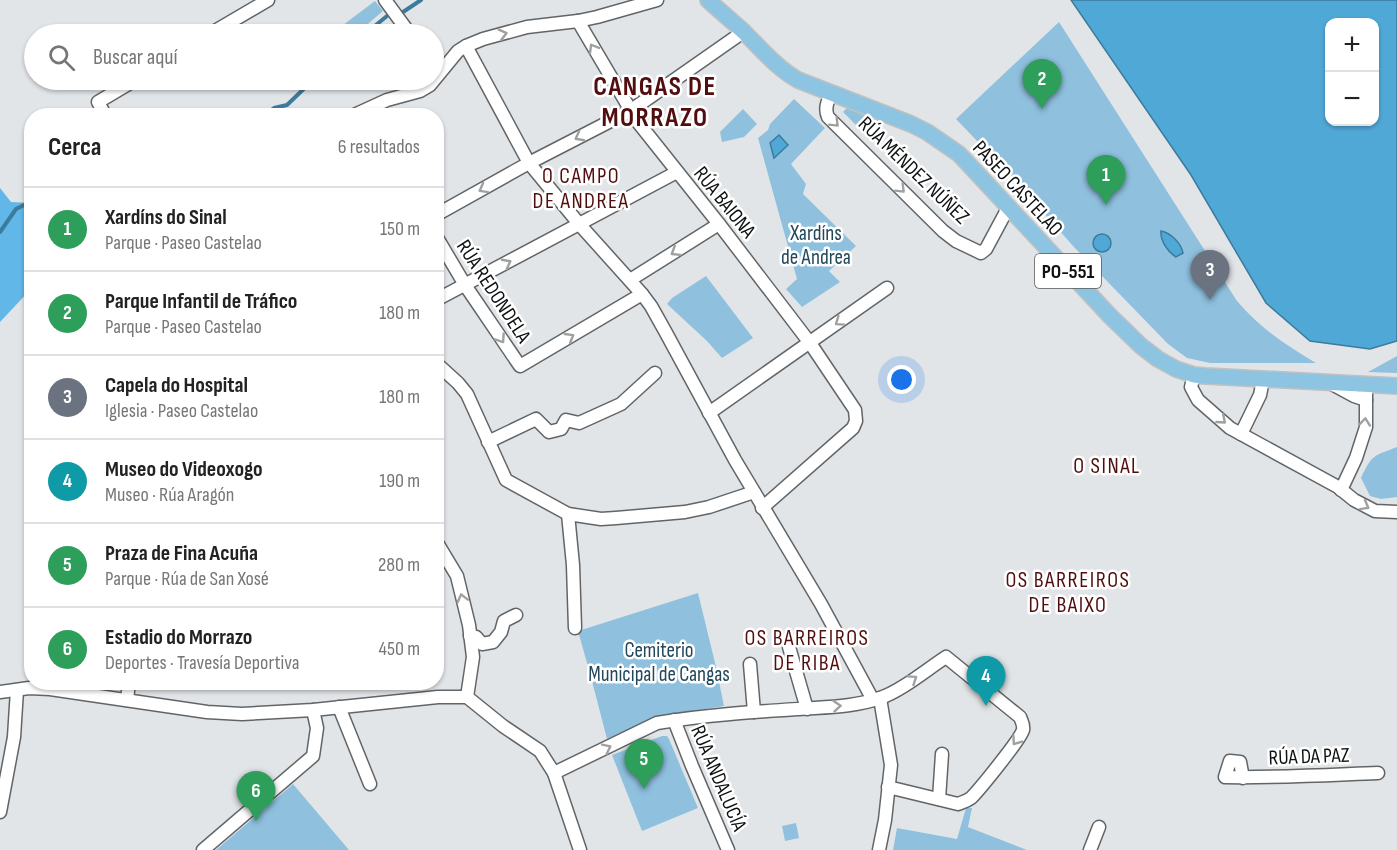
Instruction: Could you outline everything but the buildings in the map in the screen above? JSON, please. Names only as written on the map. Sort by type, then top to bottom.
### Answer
[{"type":"main road","name":"PO-551","points":[[708,0],[721,6],[743,32]]},
{"type":"main road","name":"PASEO CASTELAO","points":[[743,32],[775,63],[798,80],[911,124],[927,132],[958,154],[1110,316],[1158,359],[1176,369],[1194,375],[1329,382],[1366,392]]},
{"type":"main road","name":"PO-551","points":[[1366,392],[1397,386]]},
{"type":"street","points":[[227,24],[268,0]]},
{"type":"street","points":[[385,0],[403,24]]},
{"type":"street","points":[[444,64],[458,51],[483,39],[527,27],[578,21],[657,0]]},
{"type":"street","name":"RÚA BAIONA","points":[[578,21],[630,111],[810,343],[856,413],[853,428],[762,508]]},
{"type":"street","points":[[444,211],[529,163],[630,111],[743,32]]},
{"type":"street","points":[[466,46],[529,163],[580,225],[642,294],[665,331],[762,508],[876,699],[891,765],[879,850]]},
{"type":"street","points":[[101,108],[98,102],[118,90]]},
{"type":"street","points":[[374,108],[387,100],[422,90]]},
{"type":"street","name":"RÚA MÉNDEZ NÚÑEZ","points":[[831,93],[826,107],[828,117],[956,241],[981,254],[1008,208]]},
{"type":"street","points":[[444,296],[677,172]]},
{"type":"street","points":[[630,280],[719,224]]},
{"type":"street","name":"RÚA REDONDELA","points":[[444,250],[465,285],[520,366],[642,294]]},
{"type":"street","points":[[709,413],[887,288]]},
{"type":"street","points":[[444,369],[467,394],[506,480],[568,514],[608,519],[677,513],[709,507],[754,492]]},
{"type":"street","points":[[488,442],[536,419],[549,432],[561,429],[566,420],[579,423],[621,404],[656,373]]},
{"type":"street","points":[[1194,375],[1191,387],[1198,400],[1230,428],[1341,490],[1375,512],[1397,512]]},
{"type":"street","points":[[1241,434],[1260,395],[1263,380]]},
{"type":"street","points":[[1341,490],[1356,458],[1366,427],[1366,392]]},
{"type":"street","points":[[568,514],[573,565],[575,628]]},
{"type":"street","points":[[444,554],[457,576],[469,625],[473,657],[467,697]]},
{"type":"street","points":[[470,636],[476,637],[482,644],[493,642],[501,632],[504,621],[516,615]]},
{"type":"street","points":[[789,647],[807,708]]},
{"type":"street","points":[[554,773],[657,723],[754,712],[850,705],[876,699],[890,694],[946,657],[1020,717],[1023,724],[1019,737],[968,800],[958,804],[888,787]]},
{"type":"street","points":[[750,664],[754,712]]},
{"type":"street","points":[[0,692],[24,689]]},
{"type":"street","points":[[0,812],[14,737],[17,690]]},
{"type":"street","points":[[50,690],[207,712],[242,714],[313,710],[438,697],[467,697],[540,752],[554,773],[580,850]]},
{"type":"street","points":[[127,700],[128,690]]},
{"type":"street","points":[[339,707],[370,784]]},
{"type":"street","points":[[204,850],[313,756],[317,728],[313,710]]},
{"type":"street","name":"RÚA ANDALUCÍA","points":[[674,720],[728,850]]},
{"type":"street","points":[[939,799],[942,754]]},
{"type":"street","name":"RÚA DA PAZ","points":[[1243,778],[1378,773]]},
{"type":"street","points":[[1090,850],[1099,827],[1099,850]]},
{"type":"green space","points":[[375,1],[383,11],[368,24],[344,24]]},
{"type":"green space","points":[[1059,22],[1237,301],[1255,320],[1274,335],[1316,363],[1210,363],[1187,358],[1168,344],[1073,246],[956,119]]},
{"type":"green space","name":"Xardíns de Andrea","points":[[794,99],[825,128],[791,164],[806,184],[803,194],[856,246],[829,271],[840,282],[802,307],[786,289],[797,279],[758,138],[768,130],[770,124]]},
{"type":"green space","points":[[847,108],[871,118],[860,129],[843,112]]},
{"type":"green space","points":[[743,109],[757,124],[744,137],[722,142],[720,132]]},
{"type":"green space","points":[[706,276],[753,338],[722,358],[667,304],[672,298]]},
{"type":"green space","points":[[1397,356],[1397,373],[1368,372]]},
{"type":"green space","points":[[1397,447],[1397,497],[1381,499],[1370,496],[1361,478],[1365,470],[1374,457]]},
{"type":"green space","name":"Cemiterio Municipal de Cangas","points":[[698,593],[724,706],[655,717],[607,739],[578,631]]},
{"type":"green space","points":[[667,736],[669,739],[698,808],[642,831],[612,755]]},
{"type":"green space","points":[[293,784],[349,850],[216,850]]},
{"type":"green space","points":[[966,808],[972,808],[968,827],[1027,850],[893,850],[897,828],[957,839]]},
{"type":"green space","points":[[796,823],[799,838],[785,841],[782,826]]},
{"type":"shaded area","points":[[1071,0],[1397,0],[1397,341],[1370,349],[1310,341],[1266,303],[1191,175]]},
{"type":"shaded area","points":[[779,135],[788,145],[774,158],[770,143]]},
{"type":"shaded area","points":[[0,188],[11,202],[24,203],[24,296],[0,322]]},
{"type":"shaded area","points":[[1161,231],[1175,239],[1183,253],[1176,257],[1170,252],[1163,242]]},
{"type":"shaded area","points":[[1102,234],[1108,237],[1111,243],[1108,249],[1102,252],[1096,249],[1093,243],[1096,237]]},
{"type":"waterway","points":[[403,12],[421,0]]},
{"type":"waterway","points":[[377,24],[387,16]]},
{"type":"waterway","points":[[274,108],[287,105],[303,90]]},
{"type":"waterway","points":[[0,232],[16,209],[24,205]]},
{"type":"place","name":"Parque Infantil de Tráfico","points":[[1042,109]]},
{"type":"place","name":"Xardíns do Sinal","points":[[1106,205]]},
{"type":"place","name":"Capela do Hospital","points":[[1210,300]]},
{"type":"place","name":"Museo do Videoxogo","points":[[986,706]]},
{"type":"place","name":"Praza de Fina Acuña","points":[[644,789]]},
{"type":"place","name":"Estadio do Morrazo","points":[[256,821]]},
{"type":"district","name":"CANGAS DE MORRAZO","points":[[655,102]]},
{"type":"district","name":"O CAMPO DE ANDREA","points":[[581,188]]},
{"type":"district","name":"O SINAL","points":[[1107,465]]},
{"type":"district","name":"OS BARREIROS DE BAIXO","points":[[1068,592]]},
{"type":"district","name":"OS BARREIROS DE RIBA","points":[[807,650]]}]
